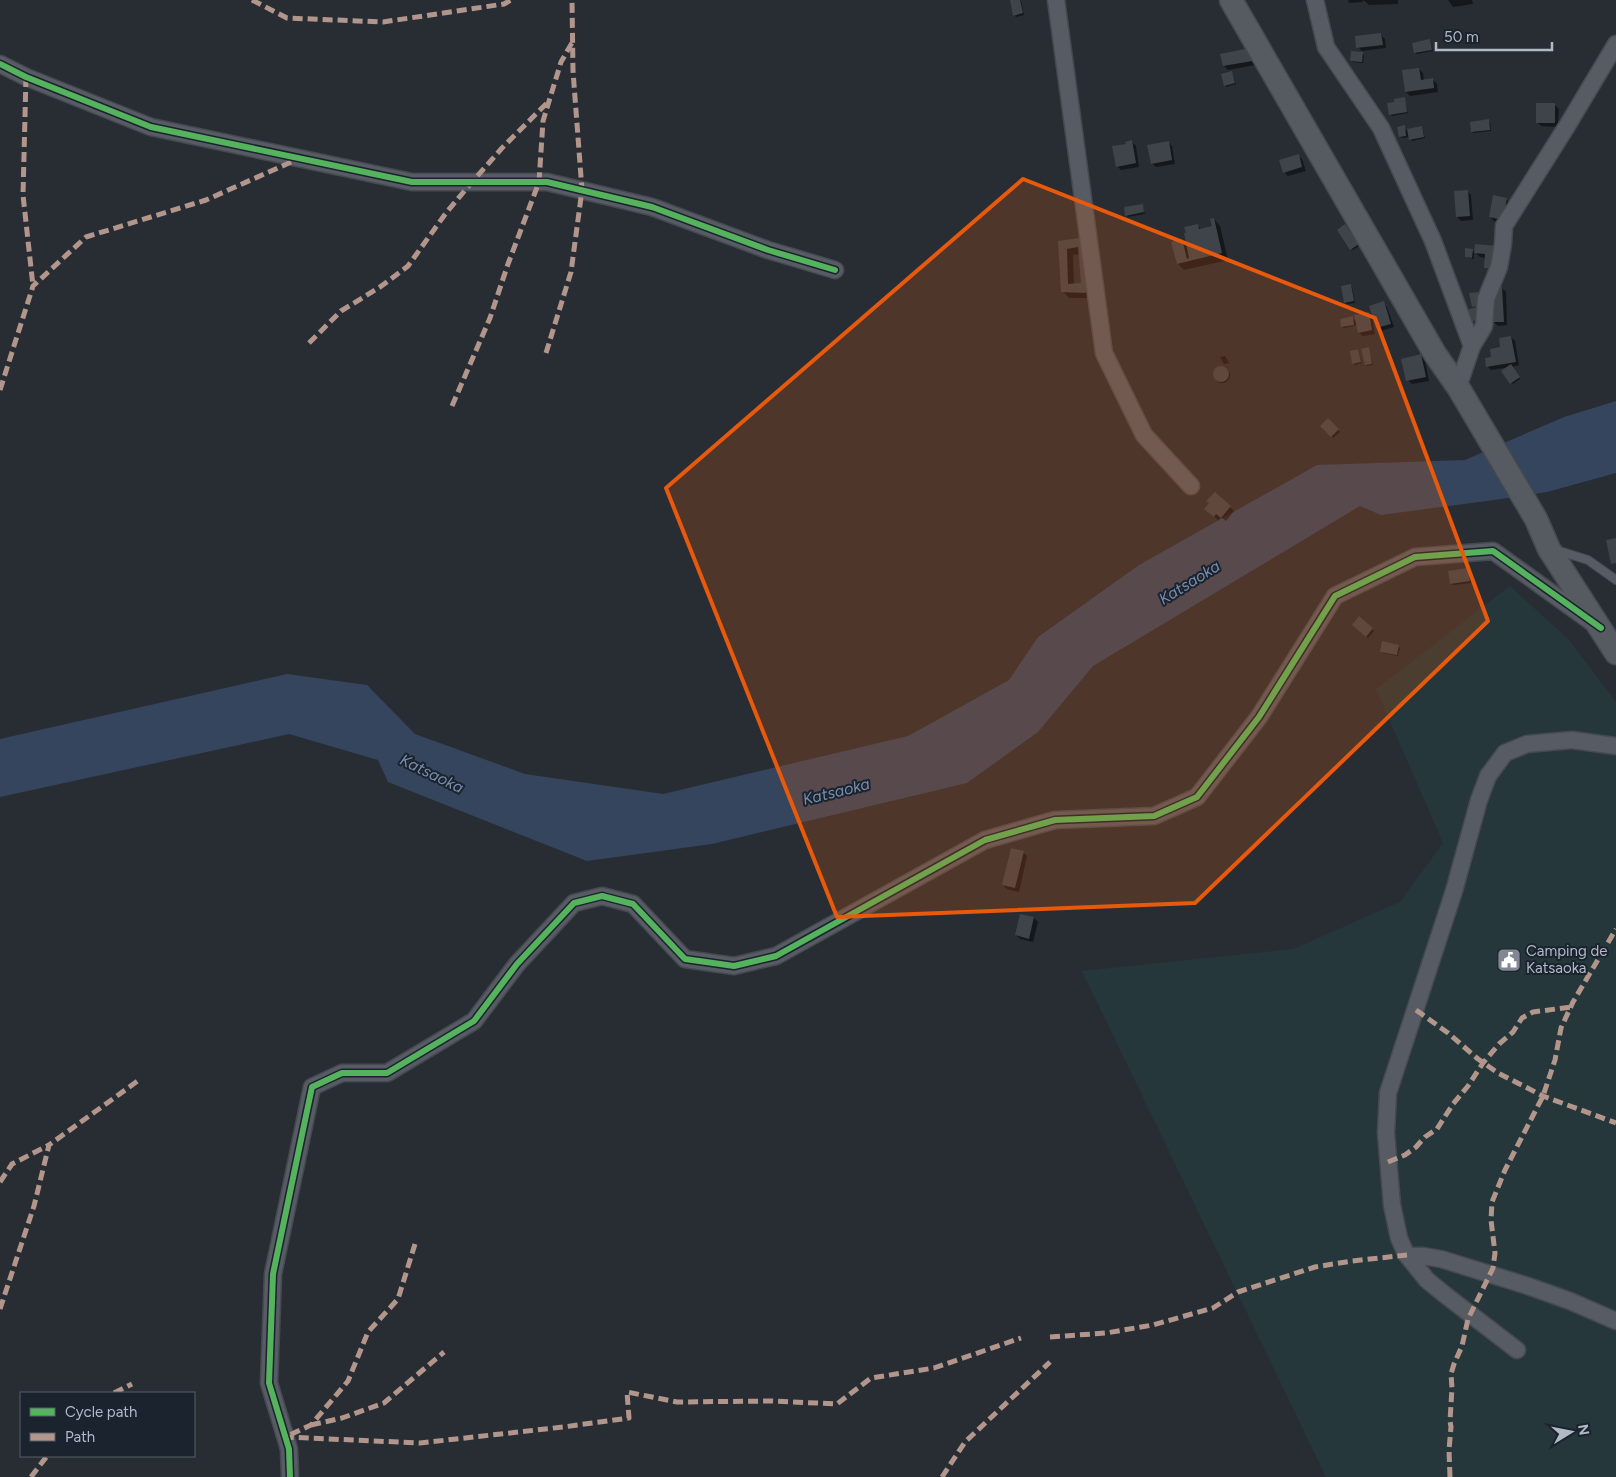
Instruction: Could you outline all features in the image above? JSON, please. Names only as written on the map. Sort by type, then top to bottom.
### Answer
[{"type":"main road","points":[[1231,0],[1435,354],[1458,387],[1536,519],[1549,548],[1616,653]]},
{"type":"street","points":[[1056,0],[1104,353],[1144,435],[1191,486]]},
{"type":"street","points":[[1315,0],[1326,47],[1381,128],[1433,241],[1472,346]]},
{"type":"street","points":[[1458,387],[1472,346],[1484,326],[1486,299],[1499,267],[1504,226],[1568,126],[1616,44]]},
{"type":"street","points":[[0,64],[26,77],[151,127],[412,182],[547,182],[652,207],[768,250],[835,270]]},
{"type":"street","points":[[290,1477],[289,1449],[268,1383],[272,1274],[312,1086],[342,1073],[387,1073],[474,1022],[517,964],[574,904],[602,896],[633,904],[685,959],[734,966],[776,956],[985,840],[1055,820],[1154,816],[1197,797],[1259,717],[1335,596],[1415,557],[1493,552],[1601,628]]},
{"type":"street","points":[[1517,1350],[1427,1280],[1408,1256],[1399,1238],[1392,1205],[1386,1133],[1388,1093],[1454,891],[1479,800],[1488,776],[1505,753],[1527,744],[1572,740],[1616,746]]},
{"type":"street","points":[[1408,1256],[1441,1259],[1528,1286],[1570,1301],[1616,1321]]},
{"type":"lane","points":[[1549,548],[1588,560],[1616,580]]},
{"type":"highlighted area","points":[[1023,179],[1375,318],[1488,621],[1195,903],[837,917],[666,488]]},
{"type":"shaded area","points":[[1510,586],[1569,640],[1616,702],[1616,1477],[1326,1477],[1082,971],[1293,949],[1400,902],[1443,843],[1376,689]]},
{"type":"water","name":"Katsaoka","points":[[1616,401],[1616,473],[1547,492],[1381,515],[1360,506],[1093,666],[1038,732],[967,783],[712,844],[587,861],[388,782],[378,760],[289,734],[0,797],[0,739],[287,674],[367,685],[415,734],[525,774],[663,794],[908,736],[1009,680],[1038,637],[1139,565],[1317,465],[1465,460],[1564,417]]},
{"type":"building","points":[[1010,0],[1020,0],[1023,13],[1013,16]]},
{"type":"building","points":[[1381,33],[1383,45],[1356,48],[1355,36]]},
{"type":"building","points":[[1430,39],[1432,50],[1414,53],[1412,43]]},
{"type":"building","points":[[1250,48],[1252,61],[1223,66],[1220,54]]},
{"type":"building","points":[[1351,51],[1363,52],[1362,62],[1350,61]]},
{"type":"building","points":[[1419,68],[1421,80],[1433,78],[1434,88],[1405,92],[1402,70]]},
{"type":"building","points":[[1232,71],[1235,83],[1224,86],[1221,74]]},
{"type":"building","points":[[1405,97],[1407,112],[1389,115],[1387,103],[1394,102],[1394,99]]},
{"type":"building","points":[[1536,103],[1555,103],[1555,123],[1536,123]]},
{"type":"building","points":[[1489,119],[1490,130],[1471,132],[1470,122]]},
{"type":"building","points":[[1405,125],[1406,136],[1399,137],[1397,127]]},
{"type":"building","points":[[1422,126],[1424,137],[1409,140],[1407,129]]},
{"type":"building","points":[[1132,140],[1136,163],[1116,167],[1112,146],[1126,144],[1125,142]]},
{"type":"building","points":[[1169,141],[1172,160],[1151,164],[1147,145]]},
{"type":"building","points":[[1299,154],[1302,167],[1283,173],[1279,160]]},
{"type":"building","points":[[1468,190],[1470,216],[1456,217],[1454,191]]},
{"type":"building","points":[[1493,195],[1507,198],[1503,220],[1489,217]]},
{"type":"building","points":[[1143,204],[1144,212],[1125,216],[1124,207]]},
{"type":"building","points":[[1214,218],[1222,253],[1177,264],[1171,242],[1182,239],[1187,259],[1189,258],[1184,227],[1198,224],[1199,229],[1212,226],[1210,219]]},
{"type":"building","points":[[1345,224],[1359,244],[1350,250],[1337,230]]},
{"type":"building","points":[[1087,237],[1091,287],[1085,293],[1061,292],[1058,241]],"holes":[[[1078,247],[1081,283],[1068,284],[1067,249]]]},
{"type":"building","points":[[1475,244],[1498,246],[1496,269],[1484,268],[1485,254],[1474,253]]},
{"type":"building","points":[[1465,248],[1473,249],[1472,258],[1465,257]]},
{"type":"building","points":[[1351,284],[1354,301],[1344,303],[1341,286]]},
{"type":"building","points":[[1491,287],[1502,287],[1504,322],[1493,322]]},
{"type":"building","points":[[1478,292],[1481,305],[1472,307],[1469,293]]},
{"type":"building","points":[[1384,301],[1391,324],[1376,328],[1369,306]]},
{"type":"building","points":[[1478,307],[1481,320],[1470,321],[1465,310]]},
{"type":"building","points":[[1369,312],[1372,330],[1358,333],[1354,315]]},
{"type":"building","points":[[1353,316],[1354,325],[1341,327],[1340,319]]},
{"type":"building","points":[[1511,336],[1516,362],[1486,367],[1485,358],[1491,357],[1490,349],[1500,347],[1499,338]]},
{"type":"building","points":[[1369,347],[1372,364],[1365,365],[1361,349]]},
{"type":"building","points":[[1358,349],[1361,362],[1352,364],[1350,351]]},
{"type":"building","points":[[1421,354],[1426,377],[1406,381],[1401,359]]},
{"type":"building","points":[[1511,364],[1520,377],[1510,384],[1501,371]]},
{"type":"building","points":[[1218,366],[1224,366],[1229,371],[1227,380],[1218,382],[1213,377],[1213,371]]},
{"type":"building","points":[[1328,418],[1339,429],[1331,437],[1320,426]]},
{"type":"building","points":[[1215,492],[1231,506],[1221,518],[1216,514],[1214,517],[1204,509],[1209,503],[1206,501]]},
{"type":"building","points":[[1616,538],[1616,563],[1611,564],[1606,540]]},
{"type":"building","points":[[1468,568],[1470,581],[1450,584],[1448,571]]},
{"type":"building","points":[[1359,616],[1373,628],[1366,637],[1352,625]]},
{"type":"building","points":[[1382,641],[1399,645],[1397,655],[1380,652]]},
{"type":"building","points":[[1011,848],[1024,851],[1015,888],[1002,885]]},
{"type":"building","points":[[1020,914],[1034,917],[1029,939],[1015,935]]},
{"type":"marked path","points":[[252,0],[287,18],[383,22],[504,4],[511,0]]},
{"type":"marked path","points":[[546,353],[571,272],[582,190],[573,71],[572,0]]},
{"type":"marked path","points":[[452,406],[490,318],[539,182],[543,121],[561,62],[573,41]]},
{"type":"marked path","points":[[26,77],[23,195],[33,286]]},
{"type":"marked path","points":[[309,343],[341,311],[380,287],[408,266],[446,213],[472,182],[502,148],[548,102]]},
{"type":"marked path","points":[[0,390],[33,286],[86,237],[206,200],[298,159]]},
{"type":"marked path","points":[[1450,1477],[1451,1374],[1462,1346],[1468,1319],[1493,1268],[1495,1253],[1491,1220],[1492,1202],[1505,1170],[1543,1096],[1555,1060],[1561,1028],[1573,1002],[1616,929]]},
{"type":"marked path","points":[[1388,1162],[1405,1155],[1437,1129],[1483,1063],[1499,1044],[1513,1032],[1522,1018],[1533,1012],[1571,1007]]},
{"type":"marked path","points":[[1416,1010],[1498,1073],[1543,1096],[1616,1123]]},
{"type":"marked path","points":[[0,1309],[34,1206],[49,1145],[139,1080]]},
{"type":"marked path","points":[[0,1182],[12,1164],[49,1145]]},
{"type":"marked path","points":[[415,1244],[398,1299],[368,1332],[348,1381],[311,1425],[285,1437],[420,1443],[563,1427],[629,1418],[627,1392],[677,1402],[773,1401],[837,1404],[871,1378],[934,1368],[1021,1338]]},
{"type":"marked path","points":[[1050,1337],[1106,1333],[1153,1325],[1213,1308],[1238,1292],[1315,1267],[1407,1255]]},
{"type":"marked path","points":[[311,1425],[342,1418],[384,1403],[444,1352]]},
{"type":"marked path","points":[[942,1477],[965,1442],[1050,1362]]},
{"type":"marked path","points":[[116,1392],[132,1384]]},
{"type":"marked path","points":[[31,1477],[46,1457]]},
{"type":"cycle path","points":[[0,64],[26,77],[151,127],[412,182],[547,182],[652,207],[768,250],[835,270]]},
{"type":"cycle path","points":[[290,1477],[289,1449],[269,1383],[273,1274],[312,1087],[342,1073],[387,1073],[474,1021],[517,964],[574,903],[602,896],[633,904],[685,959],[734,966],[776,956],[985,840],[1055,820],[1154,816],[1197,797],[1259,717],[1335,596],[1415,557],[1493,551],[1601,628]]},
{"type":"place","name":"Camping de Katsaoka","points":[[1509,960]]}]
